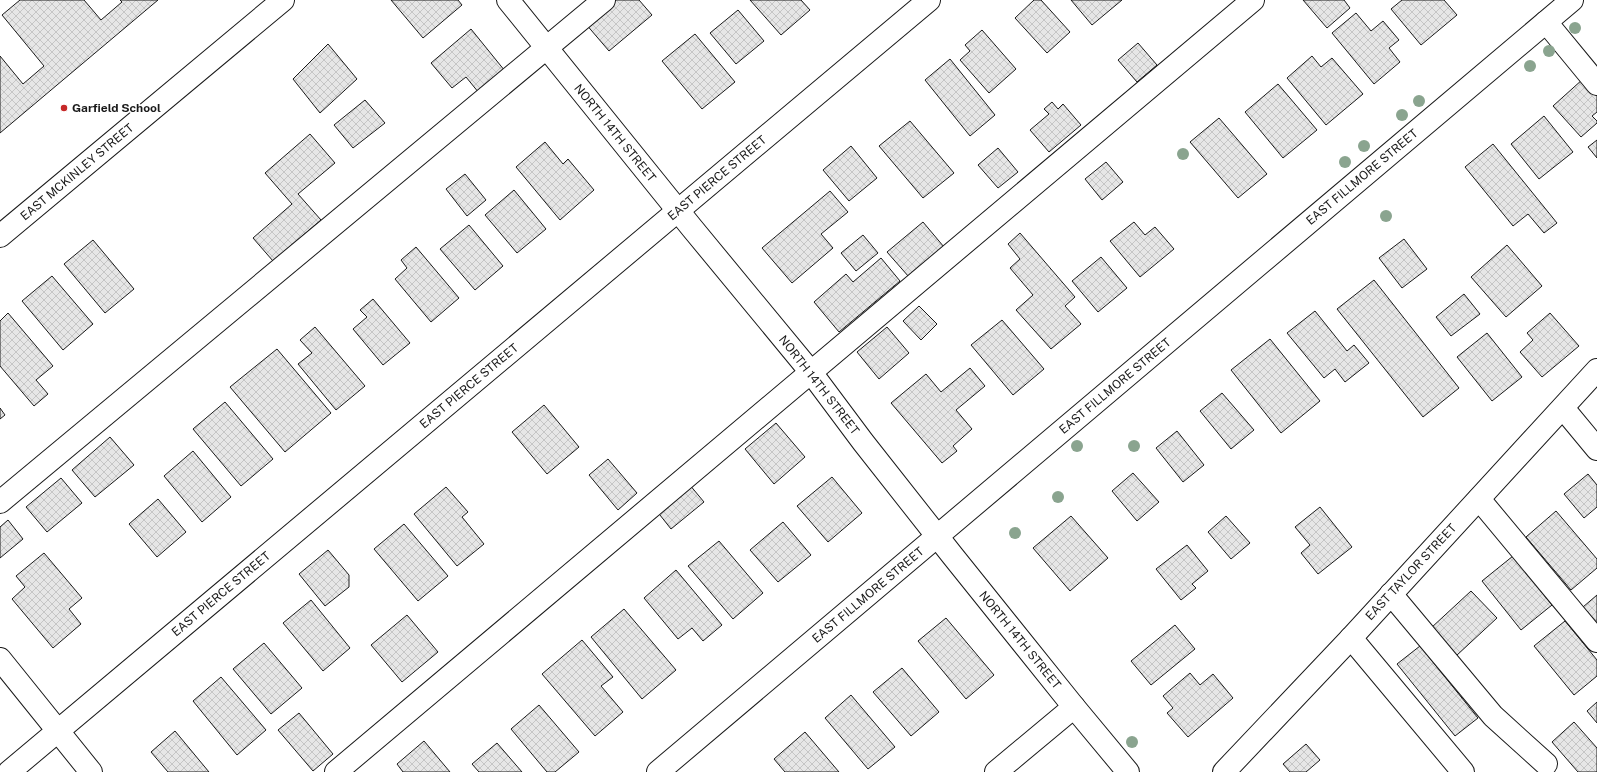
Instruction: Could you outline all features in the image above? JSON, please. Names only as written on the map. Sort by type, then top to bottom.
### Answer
[{"type":"street","name":"EAST MCKINLEY STREET","points":[[0,236],[283,0]]},
{"type":"street","name":"NORTH 14TH STREET","points":[[508,0],[810,372],[937,536],[1128,772]]},
{"type":"street","points":[[0,502],[604,0]]},
{"type":"street","name":"EAST PIERCE STREET","points":[[8,772],[929,0]]},
{"type":"street","points":[[336,772],[1253,0]]},
{"type":"street","name":"EAST FILLMORE STREET","points":[[658,772],[1572,0]]},
{"type":"street","points":[[1546,22],[1597,84]]},
{"type":"street","name":"EAST TAYLOR STREET","points":[[1224,772],[1351,638],[1597,370]]},
{"type":"street","points":[[1563,408],[1597,449]]},
{"type":"street","points":[[1478,499],[1597,641]]},
{"type":"street","points":[[1391,594],[1493,716],[1546,764]]},
{"type":"street","points":[[1351,638],[1463,772]]},
{"type":"street","points":[[0,659],[91,772]]},
{"type":"street","points":[[996,772],[1074,707]]},
{"type":"building","points":[[20,0],[84,0],[101,20],[122,2],[120,0],[158,0],[0,133],[0,56],[23,84],[44,66],[2,15]]},
{"type":"building","points":[[391,0],[458,0],[462,5],[423,38]]},
{"type":"building","points":[[612,0],[639,0],[652,15],[609,51],[585,23]]},
{"type":"building","points":[[750,0],[801,0],[810,10],[781,35]]},
{"type":"building","points":[[1034,0],[1041,0],[1070,32],[1047,53],[1015,18]]},
{"type":"building","points":[[1071,0],[1122,0],[1092,25]]},
{"type":"building","points":[[1303,0],[1344,0],[1350,8],[1327,28]]},
{"type":"building","points":[[1402,0],[1444,0],[1457,15],[1421,45],[1391,9]]},
{"type":"building","points":[[738,10],[764,41],[736,64],[710,33]]},
{"type":"building","points":[[1356,13],[1371,31],[1383,21],[1399,40],[1389,48],[1400,62],[1374,84],[1332,33]]},
{"type":"building","points":[[471,29],[505,71],[479,93],[466,77],[452,88],[431,63]]},
{"type":"building","points":[[982,30],[1016,69],[989,93],[960,60],[970,51],[965,45]]},
{"type":"building","points":[[695,34],[735,82],[702,109],[662,61]]},
{"type":"building","points":[[1138,43],[1157,65],[1137,82],[1118,60]]},
{"type":"building","points":[[328,44],[357,79],[320,113],[293,79]]},
{"type":"building","points":[[1312,56],[1321,67],[1332,58],[1363,94],[1326,125],[1287,78]]},
{"type":"building","points":[[950,59],[995,115],[970,136],[925,80]]},
{"type":"building","points":[[1583,79],[1597,95],[1597,112],[1592,116],[1597,123],[1581,137],[1553,106]]},
{"type":"building","points":[[1278,84],[1317,130],[1283,158],[1245,112]]},
{"type":"building","points":[[365,100],[385,123],[353,148],[334,125]]},
{"type":"building","points":[[1052,102],[1058,109],[1063,104],[1081,125],[1049,152],[1030,130],[1049,114],[1044,109]]},
{"type":"building","points":[[1544,116],[1573,152],[1539,179],[1511,144]]},
{"type":"building","points":[[1219,118],[1267,174],[1238,198],[1190,142]]},
{"type":"building","points":[[910,121],[954,173],[923,198],[879,146]]},
{"type":"building","points":[[310,134],[335,163],[298,194],[321,220],[273,261],[253,238],[292,204],[265,173]]},
{"type":"building","points":[[1597,140],[1597,158],[1588,147]]},
{"type":"building","points":[[545,142],[563,164],[568,159],[594,190],[560,220],[516,167]]},
{"type":"building","points":[[1493,144],[1557,223],[1544,233],[1528,214],[1513,226],[1465,167]]},
{"type":"building","points":[[851,146],[877,178],[849,201],[823,170]]},
{"type":"building","points":[[998,148],[1018,172],[998,188],[978,165]]},
{"type":"building","points":[[1106,162],[1123,182],[1102,200],[1085,179]]},
{"type":"building","points":[[465,174],[486,200],[467,216],[446,189]]},
{"type":"building","points":[[514,190],[546,229],[517,253],[485,215]]},
{"type":"building","points":[[830,191],[848,212],[821,234],[833,248],[792,283],[762,248]]},
{"type":"building","points":[[923,222],[944,247],[909,277],[887,252]]},
{"type":"building","points":[[1134,222],[1145,235],[1155,227],[1174,249],[1140,277],[1110,241]]},
{"type":"building","points":[[469,225],[503,266],[475,290],[440,249]]},
{"type":"building","points":[[1020,233],[1075,297],[1065,306],[1081,324],[1051,349],[1016,310],[1033,295],[1010,268],[1020,259],[1008,244]]},
{"type":"building","points":[[863,235],[878,253],[856,271],[841,253]]},
{"type":"building","points":[[1404,239],[1427,269],[1402,288],[1379,258]]},
{"type":"building","points":[[93,240],[134,289],[105,313],[64,264]]},
{"type":"building","points":[[1507,245],[1542,286],[1506,317],[1471,277]]},
{"type":"building","points":[[416,247],[459,298],[431,322],[395,279],[407,268],[401,260]]},
{"type":"building","points":[[1101,257],[1127,288],[1098,312],[1072,281]]},
{"type":"building","points":[[881,258],[900,281],[839,332],[814,302],[846,274],[853,282]]},
{"type":"building","points":[[52,276],[93,324],[63,350],[22,301]]},
{"type":"building","points":[[1374,280],[1459,388],[1423,417],[1337,309]]},
{"type":"building","points":[[1464,294],[1480,314],[1451,336],[1436,317]]},
{"type":"building","points":[[373,299],[410,343],[383,365],[353,329],[367,317],[360,310]]},
{"type":"building","points":[[919,306],[937,324],[921,340],[903,321]]},
{"type":"building","points":[[1315,311],[1347,351],[1354,345],[1369,363],[1345,382],[1335,369],[1324,378],[1287,333]]},
{"type":"building","points":[[8,313],[53,366],[36,380],[48,394],[34,406],[0,366],[0,321]]},
{"type":"building","points":[[1550,313],[1579,346],[1542,377],[1520,352],[1533,340],[1527,333]]},
{"type":"building","points":[[1002,320],[1044,369],[1013,395],[971,345]]},
{"type":"building","points":[[315,327],[365,386],[336,410],[298,364],[312,353],[300,340]]},
{"type":"building","points":[[887,327],[909,353],[879,379],[857,352]]},
{"type":"building","points":[[1487,333],[1522,377],[1492,401],[1457,357]]},
{"type":"building","points":[[1270,339],[1320,401],[1281,433],[1231,370]]},
{"type":"building","points":[[277,349],[331,413],[285,452],[230,387]]},
{"type":"building","points":[[970,368],[985,386],[956,410],[972,429],[953,446],[957,451],[942,463],[891,403],[926,374],[941,392]]},
{"type":"building","points":[[1222,393],[1254,430],[1231,449],[1200,411]]},
{"type":"building","points":[[225,402],[273,459],[241,486],[193,429]]},
{"type":"building","points":[[544,405],[579,447],[547,474],[512,432]]},
{"type":"building","points":[[0,408],[5,415],[0,419]]},
{"type":"building","points":[[776,423],[805,457],[774,484],[745,449]]},
{"type":"building","points":[[1177,431],[1204,465],[1183,482],[1156,448]]},
{"type":"building","points":[[110,437],[134,465],[95,497],[72,470]]},
{"type":"building","points":[[193,451],[231,497],[202,522],[164,476]]},
{"type":"building","points":[[608,459],[637,493],[618,510],[589,475]]},
{"type":"building","points":[[1133,473],[1159,502],[1137,521],[1112,491]]},
{"type":"building","points":[[1588,474],[1597,485],[1597,507],[1584,518],[1564,494]]},
{"type":"building","points":[[832,477],[862,513],[828,542],[797,506]]},
{"type":"building","points":[[61,478],[82,503],[47,532],[26,507]]},
{"type":"building","points":[[689,484],[704,502],[671,529],[656,510]]},
{"type":"building","points":[[446,487],[468,512],[462,517],[484,544],[457,566],[414,514]]},
{"type":"building","points":[[158,499],[186,532],[157,557],[129,524]]},
{"type":"building","points":[[1320,507],[1352,547],[1318,574],[1301,553],[1310,545],[1295,527]]},
{"type":"building","points":[[1556,511],[1597,559],[1597,568],[1571,590],[1526,537]]},
{"type":"building","points":[[1071,516],[1108,558],[1070,591],[1033,548]]},
{"type":"building","points":[[1226,516],[1250,543],[1231,559],[1208,532]]},
{"type":"building","points":[[8,520],[23,539],[0,558],[0,527]]},
{"type":"building","points":[[783,522],[811,555],[778,582],[750,550]]},
{"type":"building","points":[[404,524],[448,576],[418,601],[374,549]]},
{"type":"building","points":[[719,541],[763,593],[733,619],[688,566]]},
{"type":"building","points":[[1187,545],[1208,571],[1192,584],[1196,588],[1181,600],[1156,569]]},
{"type":"building","points":[[328,550],[349,575],[349,587],[325,606],[299,574]]},
{"type":"building","points":[[44,553],[82,598],[69,609],[81,624],[53,648],[12,599],[25,587],[16,576]]},
{"type":"building","points":[[1513,556],[1552,605],[1521,630],[1482,581]]},
{"type":"building","points":[[676,570],[722,625],[703,641],[692,628],[678,639],[644,598]]},
{"type":"building","points":[[1471,591],[1497,618],[1456,656],[1431,628]]},
{"type":"building","points":[[1597,595],[1597,623],[1583,607]]},
{"type":"building","points":[[311,600],[350,648],[323,671],[283,623]]},
{"type":"building","points":[[624,609],[676,670],[642,699],[591,637]]},
{"type":"building","points":[[407,615],[438,652],[402,682],[371,645]]},
{"type":"building","points":[[946,618],[994,675],[966,699],[918,641]]},
{"type":"building","points":[[1565,621],[1597,660],[1597,676],[1574,695],[1534,646]]},
{"type":"building","points":[[1175,625],[1195,649],[1151,685],[1131,661]]},
{"type":"building","points":[[582,640],[613,677],[601,686],[623,712],[595,736],[542,674]]},
{"type":"building","points":[[264,643],[302,688],[271,714],[233,669]]},
{"type":"building","points":[[1420,646],[1478,718],[1455,736],[1397,664]]},
{"type":"building","points":[[902,668],[939,712],[911,736],[873,692]]},
{"type":"building","points":[[1190,673],[1200,685],[1213,674],[1233,698],[1188,737],[1167,713],[1173,708],[1163,696]]},
{"type":"building","points":[[221,677],[266,730],[237,755],[193,701]]},
{"type":"building","points":[[851,695],[895,747],[868,769],[825,718]]},
{"type":"building","points":[[1597,702],[1597,723],[1587,711]]},
{"type":"building","points":[[539,705],[579,752],[555,772],[547,772],[511,729]]},
{"type":"building","points":[[299,713],[333,754],[313,771],[278,730]]},
{"type":"building","points":[[1574,722],[1597,748],[1597,772],[1578,772],[1552,742]]},
{"type":"building","points":[[175,731],[209,772],[168,772],[151,752]]},
{"type":"building","points":[[805,732],[839,772],[785,772],[774,759]]},
{"type":"building","points":[[424,741],[450,772],[403,772],[397,764]]},
{"type":"building","points":[[497,743],[522,772],[479,772],[472,764]]},
{"type":"building","points":[[1306,744],[1320,760],[1306,772],[1290,772],[1283,764]]},
{"type":"place","name":"Garfield School","points":[[64,108]]}]
